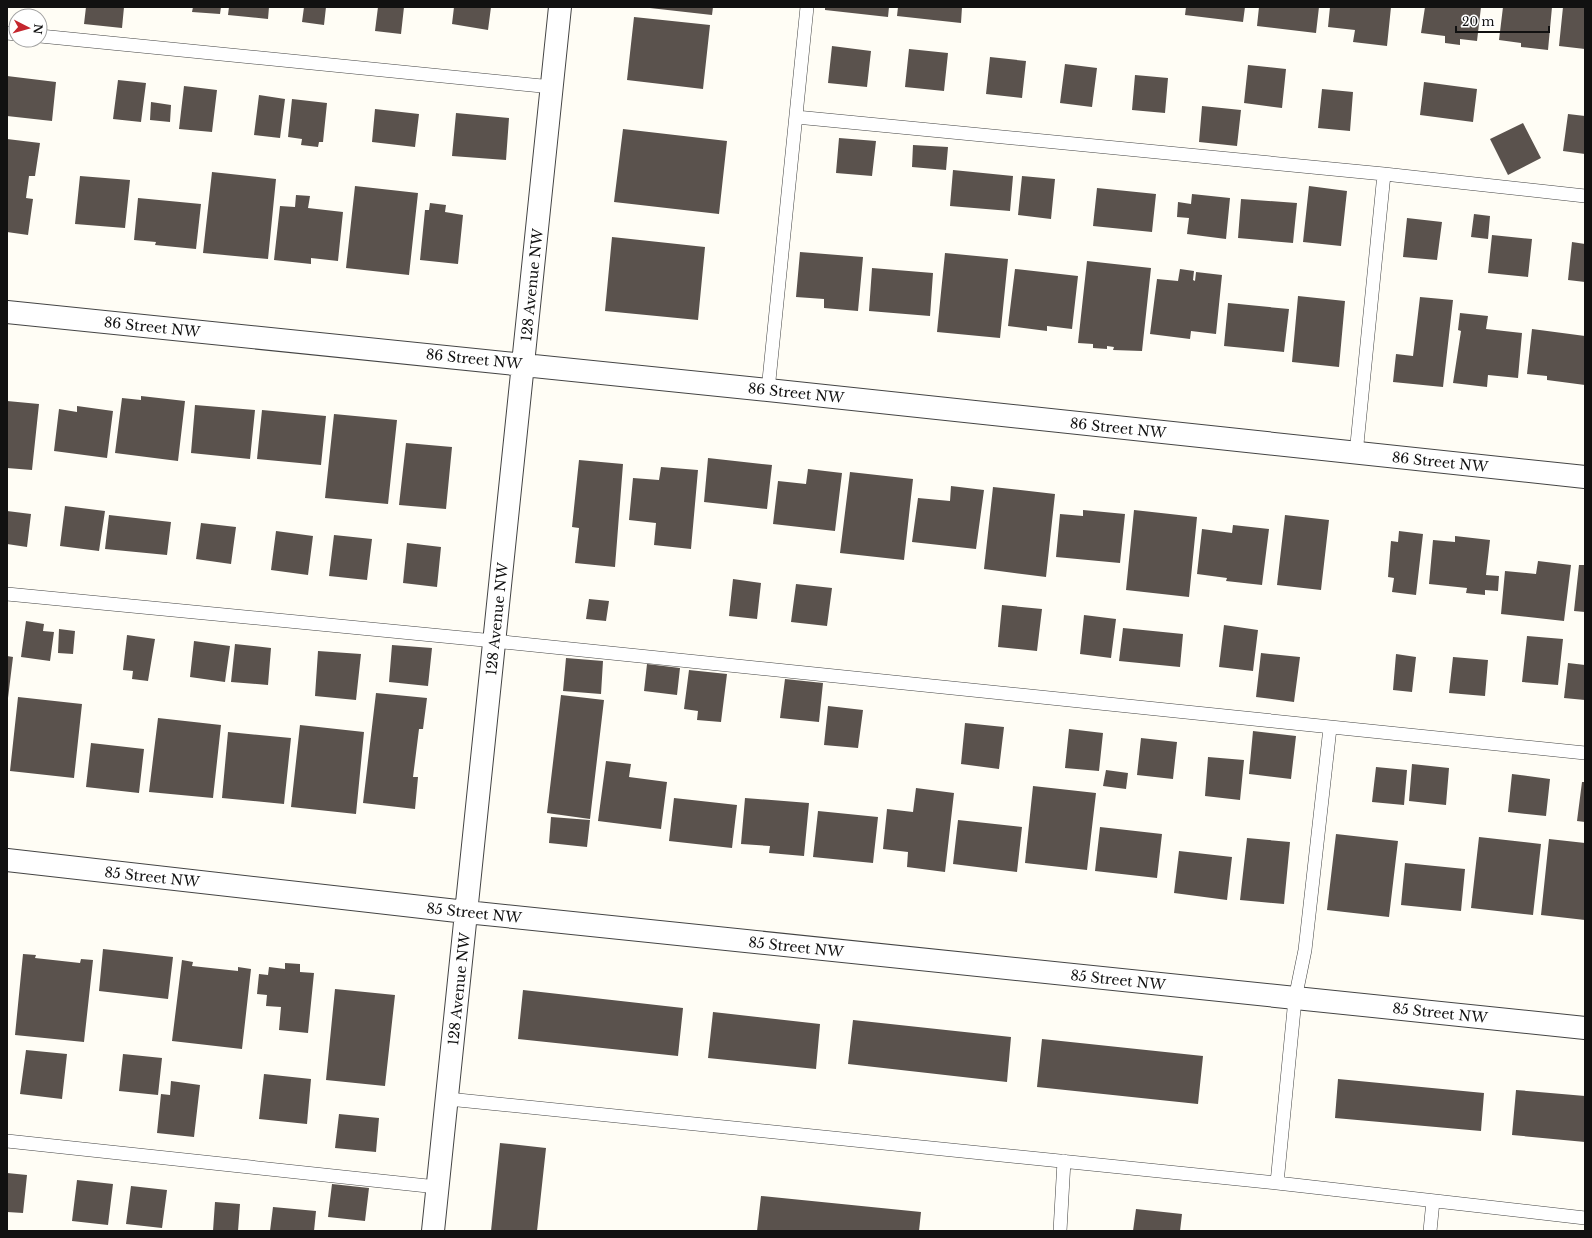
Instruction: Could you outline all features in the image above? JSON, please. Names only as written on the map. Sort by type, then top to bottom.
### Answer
[{"type":"street","name":"128 Avenue NW","points":[[433,1231],[448,1099],[560,7]]},
{"type":"street","name":"86 Street NW","points":[[7,312],[524,364],[1356,454],[1585,477]]},
{"type":"street","name":"85 Street NW","points":[[7,860],[466,912],[1585,1028]]},
{"type":"lane","points":[[768,390],[807,7]]},
{"type":"lane","points":[[48,37],[552,87]]},
{"type":"lane","points":[[796,117],[1384,174],[1585,196]]},
{"type":"lane","points":[[1356,454],[1384,174]]},
{"type":"lane","points":[[7,594],[494,641],[1585,753]]},
{"type":"lane","points":[[1277,1183],[1295,999],[1305,950],[1330,728]]},
{"type":"lane","points":[[448,1099],[1277,1183],[1585,1218]]},
{"type":"lane","points":[[7,1141],[437,1187]]},
{"type":"lane","points":[[1060,1231],[1064,1161]]},
{"type":"lane","points":[[1430,1231],[1433,1201]]},
{"type":"building","points":[[86,7],[124,7],[122,28],[84,24]]},
{"type":"building","points":[[193,7],[221,7],[220,14],[192,12]]},
{"type":"building","points":[[229,7],[269,7],[268,19],[228,15]]},
{"type":"building","points":[[304,7],[326,7],[324,25],[302,22]]},
{"type":"building","points":[[378,7],[404,7],[401,34],[375,31]]},
{"type":"building","points":[[454,7],[491,7],[488,30],[452,24]]},
{"type":"building","points":[[641,7],[713,7],[712,15]]},
{"type":"building","points":[[825,7],[889,7],[888,17],[825,10]]},
{"type":"building","points":[[898,7],[962,7],[961,23],[897,16]]},
{"type":"building","points":[[1186,7],[1245,7],[1243,22],[1185,15]]},
{"type":"building","points":[[1259,7],[1319,7],[1316,33],[1257,26]]},
{"type":"building","points":[[1330,7],[1391,7],[1387,46],[1353,42],[1355,30],[1328,27]]},
{"type":"building","points":[[1425,7],[1481,7],[1477,41],[1460,39],[1460,45],[1445,43],[1445,36],[1421,33]]},
{"type":"building","points":[[1503,7],[1552,7],[1548,50],[1521,47],[1521,43],[1499,40]]},
{"type":"building","points":[[1563,7],[1585,7],[1585,49],[1559,46]]},
{"type":"building","points":[[634,17],[710,25],[703,89],[627,80]]},
{"type":"building","points":[[832,46],[871,51],[867,87],[828,83]]},
{"type":"building","points":[[909,49],[948,53],[944,91],[905,87]]},
{"type":"building","points":[[990,57],[1026,61],[1022,98],[986,94]]},
{"type":"building","points":[[1065,64],[1097,68],[1092,107],[1060,103]]},
{"type":"building","points":[[1248,65],[1286,69],[1282,108],[1244,103]]},
{"type":"building","points":[[1135,75],[1168,78],[1165,113],[1132,110]]},
{"type":"building","points":[[7,76],[56,82],[52,121],[7,116]]},
{"type":"building","points":[[118,80],[146,83],[141,122],[113,119]]},
{"type":"building","points":[[1424,82],[1477,89],[1473,122],[1420,115]]},
{"type":"building","points":[[184,86],[217,90],[212,132],[179,129]]},
{"type":"building","points":[[1322,89],[1353,92],[1350,131],[1318,128]]},
{"type":"building","points":[[259,95],[285,99],[280,138],[254,135]]},
{"type":"building","points":[[292,99],[327,103],[323,142],[319,142],[318,147],[301,145],[302,139],[288,137]]},
{"type":"building","points":[[151,102],[171,105],[170,122],[150,120]]},
{"type":"building","points":[[1202,106],[1241,110],[1237,146],[1199,142]]},
{"type":"building","points":[[375,109],[419,114],[415,147],[372,142]]},
{"type":"building","points":[[456,113],[509,118],[506,160],[452,156]]},
{"type":"building","points":[[1568,114],[1585,116],[1585,154],[1563,151]]},
{"type":"building","points":[[1523,123],[1541,158],[1508,175],[1490,139]]},
{"type":"building","points":[[623,129],[727,141],[719,214],[614,202]]},
{"type":"building","points":[[839,138],[876,141],[872,176],[836,173]]},
{"type":"building","points":[[7,139],[40,143],[35,176],[29,176],[26,198],[33,199],[28,235],[7,232]]},
{"type":"building","points":[[913,145],[948,147],[946,170],[912,167]]},
{"type":"building","points":[[953,170],[1013,176],[1010,211],[950,206]]},
{"type":"building","points":[[212,172],[276,179],[268,259],[203,253]]},
{"type":"building","points":[[80,176],[130,180],[125,228],[75,224]]},
{"type":"building","points":[[1022,176],[1055,179],[1051,219],[1018,215]]},
{"type":"building","points":[[355,186],[418,193],[409,275],[346,268]]},
{"type":"building","points":[[1309,186],[1347,191],[1341,246],[1303,242]]},
{"type":"building","points":[[1097,188],[1156,194],[1152,232],[1093,226]]},
{"type":"building","points":[[1192,194],[1230,198],[1226,239],[1187,234],[1189,218],[1177,217],[1178,202],[1191,204]]},
{"type":"building","points":[[296,195],[310,196],[308,208],[343,212],[338,261],[311,258],[311,264],[274,260],[280,206],[295,207]]},
{"type":"building","points":[[138,198],[201,204],[196,249],[155,245],[156,242],[134,240]]},
{"type":"building","points":[[1241,199],[1297,203],[1293,243],[1238,238]]},
{"type":"building","points":[[430,203],[446,205],[445,212],[463,215],[458,264],[420,260],[425,210],[429,210]]},
{"type":"building","points":[[1474,214],[1490,216],[1488,239],[1471,237]]},
{"type":"building","points":[[1407,218],[1442,222],[1437,260],[1403,257]]},
{"type":"building","points":[[1492,235],[1532,239],[1528,277],[1488,273]]},
{"type":"building","points":[[612,237],[705,247],[698,320],[605,311]]},
{"type":"building","points":[[1572,242],[1585,244],[1585,282],[1568,280]]},
{"type":"building","points":[[800,252],[863,257],[858,311],[824,308],[824,299],[796,297]]},
{"type":"building","points":[[945,253],[1008,259],[1000,338],[937,332]]},
{"type":"building","points":[[1087,261],[1151,268],[1142,351],[1113,350],[1114,347],[1107,346],[1107,349],[1093,348],[1093,344],[1078,343]]},
{"type":"building","points":[[872,268],[933,273],[930,316],[869,311]]},
{"type":"building","points":[[1015,269],[1078,276],[1072,329],[1047,326],[1047,331],[1008,326]]},
{"type":"building","points":[[1180,269],[1194,271],[1193,280],[1195,281],[1196,272],[1222,275],[1216,334],[1191,331],[1190,339],[1150,334],[1157,279],[1178,281]]},
{"type":"building","points":[[1298,296],[1345,301],[1339,367],[1292,362]]},
{"type":"building","points":[[1420,297],[1453,300],[1443,387],[1393,382],[1396,354],[1413,356]]},
{"type":"building","points":[[1228,303],[1289,309],[1284,352],[1224,346]]},
{"type":"building","points":[[1460,313],[1488,316],[1486,329],[1522,333],[1518,378],[1488,375],[1487,387],[1453,383],[1461,331],[1458,330]]},
{"type":"building","points":[[1532,329],[1585,336],[1585,385],[1547,380],[1547,376],[1527,374]]},
{"type":"building","points":[[141,396],[185,401],[178,461],[115,453],[122,398],[141,400]]},
{"type":"building","points":[[7,401],[39,404],[32,470],[7,468]]},
{"type":"building","points":[[195,405],[255,410],[250,459],[191,453]]},
{"type":"building","points":[[77,406],[113,411],[107,458],[54,451],[59,409],[77,412]]},
{"type":"building","points":[[262,410],[326,416],[321,465],[257,459]]},
{"type":"building","points":[[334,414],[397,420],[388,504],[325,498]]},
{"type":"building","points":[[406,443],[452,447],[446,509],[399,505]]},
{"type":"building","points":[[708,458],[772,465],[767,509],[704,502]]},
{"type":"building","points":[[579,460],[623,464],[615,567],[575,563],[579,528],[572,527]]},
{"type":"building","points":[[661,467],[698,470],[691,549],[654,545],[656,523],[629,520],[633,478],[659,480]]},
{"type":"building","points":[[808,469],[842,473],[835,531],[773,524],[778,481],[806,484]]},
{"type":"building","points":[[850,472],[913,479],[904,560],[840,553]]},
{"type":"building","points":[[951,486],[984,490],[976,549],[912,542],[918,498],[950,501]]},
{"type":"building","points":[[993,487],[1055,494],[1046,577],[984,569]]},
{"type":"building","points":[[65,506],[105,511],[99,551],[60,546]]},
{"type":"building","points":[[1083,510],[1125,514],[1120,563],[1056,557],[1060,514],[1083,516]]},
{"type":"building","points":[[1134,510],[1197,517],[1189,597],[1126,590]]},
{"type":"building","points":[[7,511],[31,514],[27,547],[7,544]]},
{"type":"building","points":[[109,515],[171,522],[167,555],[105,549]]},
{"type":"building","points":[[1285,515],[1329,520],[1321,590],[1277,585]]},
{"type":"building","points":[[201,523],[236,527],[231,564],[196,559]]},
{"type":"building","points":[[1233,525],[1269,529],[1262,585],[1226,581],[1227,578],[1197,574],[1202,529],[1232,533]]},
{"type":"building","points":[[276,531],[313,536],[308,575],[271,570]]},
{"type":"building","points":[[1399,531],[1423,534],[1416,595],[1392,592],[1394,578],[1388,577],[1391,541],[1398,542]]},
{"type":"building","points":[[334,535],[372,539],[367,580],[329,576]]},
{"type":"building","points":[[1455,536],[1490,540],[1486,575],[1499,576],[1498,591],[1485,590],[1485,595],[1466,593],[1467,588],[1429,584],[1433,540],[1455,542]]},
{"type":"building","points":[[407,543],[441,547],[437,587],[403,583]]},
{"type":"building","points":[[1538,561],[1571,565],[1564,621],[1501,614],[1505,571],[1536,574]]},
{"type":"building","points":[[1579,565],[1585,565],[1585,612],[1574,611]]},
{"type":"building","points":[[733,579],[761,583],[757,619],[729,616]]},
{"type":"building","points":[[796,584],[832,588],[827,626],[791,622]]},
{"type":"building","points":[[589,599],[609,601],[606,621],[586,619]]},
{"type":"building","points":[[1002,605],[1042,609],[1037,651],[998,647]]},
{"type":"building","points":[[1084,615],[1116,619],[1111,658],[1080,654]]},
{"type":"building","points":[[26,621],[44,624],[43,631],[54,632],[50,661],[21,657]]},
{"type":"building","points":[[1224,625],[1258,630],[1253,671],[1219,667]]},
{"type":"building","points":[[1123,628],[1183,634],[1180,667],[1119,661]]},
{"type":"building","points":[[59,629],[75,631],[73,654],[58,653]]},
{"type":"building","points":[[127,635],[155,639],[148,681],[132,679],[133,671],[123,670]]},
{"type":"building","points":[[1527,636],[1563,639],[1558,685],[1522,682]]},
{"type":"building","points":[[194,641],[230,646],[225,682],[190,677]]},
{"type":"building","points":[[235,644],[271,648],[268,685],[231,682]]},
{"type":"building","points":[[392,645],[432,648],[428,686],[389,682]]},
{"type":"building","points":[[318,651],[361,654],[356,700],[315,696]]},
{"type":"building","points":[[1261,653],[1300,657],[1294,702],[1256,697]]},
{"type":"building","points":[[1396,654],[1416,657],[1412,692],[1393,690]]},
{"type":"building","points":[[7,656],[13,657],[8,698],[7,698]]},
{"type":"building","points":[[1453,657],[1488,660],[1485,696],[1449,693]]},
{"type":"building","points":[[566,658],[603,661],[601,694],[563,691]]},
{"type":"building","points":[[1568,663],[1585,665],[1585,700],[1564,698]]},
{"type":"building","points":[[647,664],[680,668],[677,695],[644,691]]},
{"type":"building","points":[[689,670],[727,674],[721,722],[697,720],[698,711],[684,709]]},
{"type":"building","points":[[785,679],[823,683],[819,722],[780,718]]},
{"type":"building","points":[[376,693],[427,698],[423,729],[419,729],[413,777],[418,777],[415,809],[363,803]]},
{"type":"building","points":[[561,695],[604,700],[590,819],[547,813]]},
{"type":"building","points":[[18,697],[82,704],[74,778],[10,771]]},
{"type":"building","points":[[828,706],[863,710],[858,748],[824,745]]},
{"type":"building","points":[[158,718],[221,725],[213,798],[149,792]]},
{"type":"building","points":[[965,723],[1004,727],[999,769],[961,764]]},
{"type":"building","points":[[300,725],[364,732],[356,814],[291,807]]},
{"type":"building","points":[[1069,729],[1103,733],[1099,771],[1065,768]]},
{"type":"building","points":[[1253,731],[1296,736],[1291,779],[1249,774]]},
{"type":"building","points":[[228,732],[291,738],[284,804],[222,798]]},
{"type":"building","points":[[1141,738],[1177,742],[1173,779],[1137,775]]},
{"type":"building","points":[[91,743],[144,749],[139,793],[86,787]]},
{"type":"building","points":[[1208,757],[1244,760],[1240,800],[1205,796]]},
{"type":"building","points":[[606,761],[631,764],[629,777],[667,782],[661,829],[598,821]]},
{"type":"building","points":[[1412,764],[1449,768],[1446,805],[1409,801]]},
{"type":"building","points":[[1376,767],[1407,770],[1404,805],[1372,802]]},
{"type":"building","points":[[1106,770],[1128,773],[1126,789],[1103,786]]},
{"type":"building","points":[[1512,774],[1550,779],[1546,816],[1508,812]]},
{"type":"building","points":[[1582,782],[1585,782],[1585,822],[1577,821]]},
{"type":"building","points":[[1033,786],[1096,793],[1087,870],[1025,863]]},
{"type":"building","points":[[916,788],[954,793],[945,872],[907,867],[908,852],[883,849],[887,809],[913,812]]},
{"type":"building","points":[[674,798],[737,805],[732,848],[669,841]]},
{"type":"building","points":[[745,798],[809,803],[804,856],[769,853],[770,846],[741,844]]},
{"type":"building","points":[[818,811],[878,817],[873,863],[813,857]]},
{"type":"building","points":[[551,817],[590,820],[587,847],[549,843]]},
{"type":"building","points":[[958,820],[1022,827],[1017,872],[953,864]]},
{"type":"building","points":[[1100,827],[1162,834],[1157,878],[1095,871]]},
{"type":"building","points":[[1336,834],[1398,841],[1389,917],[1327,910]]},
{"type":"building","points":[[1479,837],[1541,844],[1533,915],[1471,908]]},
{"type":"building","points":[[1247,838],[1290,842],[1284,904],[1240,900]]},
{"type":"building","points":[[1549,839],[1585,843],[1585,920],[1541,915]]},
{"type":"building","points":[[1179,851],[1232,857],[1227,900],[1174,893]]},
{"type":"building","points":[[1405,863],[1465,869],[1461,911],[1401,905]]},
{"type":"building","points":[[103,949],[173,957],[168,999],[99,991]]},
{"type":"building","points":[[23,954],[36,955],[35,958],[80,963],[81,959],[93,960],[84,1042],[15,1035]]},
{"type":"building","points":[[182,960],[193,962],[192,966],[238,971],[238,967],[251,969],[242,1049],[172,1041]]},
{"type":"building","points":[[285,963],[300,964],[300,972],[314,973],[308,1033],[279,1030],[281,1007],[266,1006],[267,995],[257,994],[259,974],[268,975],[269,967],[285,969]]},
{"type":"building","points":[[335,989],[395,995],[385,1086],[326,1080]]},
{"type":"building","points":[[523,990],[683,1008],[678,1056],[518,1039]]},
{"type":"building","points":[[713,1012],[820,1024],[816,1069],[708,1058]]},
{"type":"building","points":[[853,1020],[1011,1037],[1007,1082],[848,1064]]},
{"type":"building","points":[[1042,1039],[1203,1056],[1198,1104],[1037,1087]]},
{"type":"building","points":[[26,1050],[67,1054],[62,1099],[20,1094]]},
{"type":"building","points":[[123,1054],[162,1058],[158,1095],[119,1091]]},
{"type":"building","points":[[264,1074],[311,1079],[307,1124],[259,1119]]},
{"type":"building","points":[[1338,1079],[1484,1093],[1481,1131],[1335,1118]]},
{"type":"building","points":[[171,1081],[200,1085],[194,1137],[157,1133],[161,1094],[170,1095]]},
{"type":"building","points":[[1516,1090],[1585,1096],[1585,1142],[1512,1135]]},
{"type":"building","points":[[339,1114],[379,1118],[376,1152],[335,1148]]},
{"type":"building","points":[[500,1143],[546,1148],[537,1231],[491,1231]]},
{"type":"building","points":[[7,1173],[27,1175],[23,1213],[7,1212]]},
{"type":"building","points":[[77,1180],[113,1184],[108,1225],[72,1221]]},
{"type":"building","points":[[332,1184],[369,1188],[365,1221],[328,1217]]},
{"type":"building","points":[[131,1186],[167,1190],[162,1228],[126,1224]]},
{"type":"building","points":[[761,1196],[921,1212],[919,1231],[757,1231]]},
{"type":"building","points":[[215,1202],[240,1204],[238,1231],[213,1231]]},
{"type":"building","points":[[273,1207],[316,1211],[314,1231],[270,1231]]},
{"type":"building","points":[[1136,1209],[1182,1214],[1180,1231],[1133,1231]]}]
